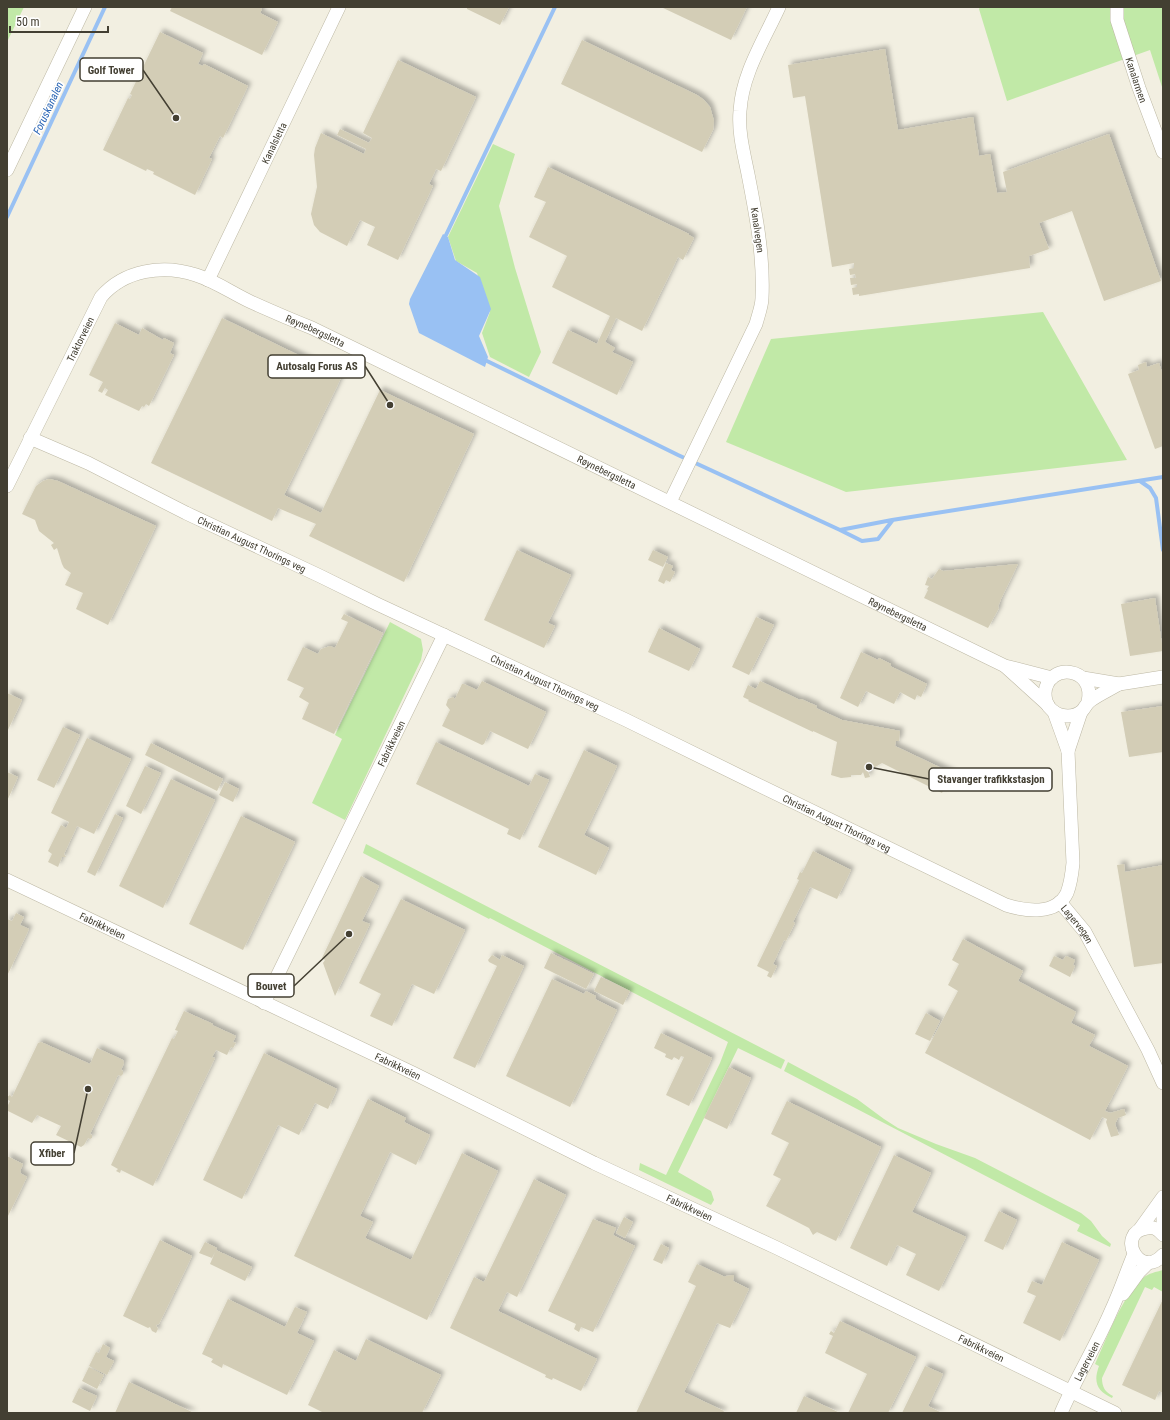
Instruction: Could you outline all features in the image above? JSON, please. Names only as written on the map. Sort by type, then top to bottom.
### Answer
[{"type":"street","points":[[7,170],[85,7]]},
{"type":"street","name":"Kanalsletta","points":[[208,280],[339,7]]},
{"type":"street","name":"Kanalvegen","points":[[670,502],[756,324],[762,299],[761,251],[753,197],[741,135],[740,112],[743,91],[749,71],[780,7]]},
{"type":"street","name":"Kanalarmen","points":[[1117,7],[1117,20],[1139,88],[1163,152]]},
{"type":"street","name":"Traktorveien","points":[[7,486],[94,308],[108,288],[133,275],[151,270],[186,272],[208,280]]},
{"type":"street","name":"Røynebergsletta","points":[[208,280],[251,302],[312,328],[1004,666],[1052,678]]},
{"type":"street","name":"Christian August Thorings veg","points":[[30,438],[88,464],[186,513],[626,720],[1006,904],[1034,911],[1044,909],[1060,902]]},
{"type":"street","name":"Fabrikkveien","points":[[264,1002],[444,635]]},
{"type":"street","name":"Røynebergsletta","points":[[1004,666],[1051,708]]},
{"type":"street","points":[[1119,684],[1074,715],[1060,715],[1051,708],[1045,698],[1045,690],[1048,683],[1058,674],[1065,672],[1077,674],[1083,678],[1119,684],[1163,677]]},
{"type":"street","points":[[1083,678],[1089,689],[1085,707]]},
{"type":"street","name":"Lagervegen","points":[[1068,751],[1085,707]]},
{"type":"street","name":"Lagervegen","points":[[1051,708],[1068,751],[1073,863],[1070,885],[1060,902],[1085,932],[1148,1050],[1163,1083]]},
{"type":"street","name":"Fabrikkveien","points":[[7,880],[413,1073],[594,1163],[783,1251],[1115,1413]]},
{"type":"street","points":[[1158,1260],[1140,1260],[1134,1254],[1131,1247],[1131,1242],[1135,1233],[1140,1229],[1163,1197]]},
{"type":"street","points":[[1163,1216],[1163,1222]]},
{"type":"street","points":[[1140,1229],[1150,1227],[1155,1228],[1163,1235]]},
{"type":"street","name":"Lagerveien","points":[[1061,1413],[1070,1392],[1112,1310],[1134,1254]]},
{"type":"street","name":"Lagerveien","points":[[1112,1310],[1139,1272],[1158,1260]]},
{"type":"green space","points":[[7,7],[24,7],[7,42]]},
{"type":"green space","points":[[980,7],[1163,7],[1163,90],[1150,50],[1007,101],[979,9]]},
{"type":"green space","points":[[493,144],[515,154],[499,206],[515,268],[541,352],[529,377],[490,357],[482,333],[490,312],[477,273],[456,261],[448,237]]},
{"type":"green space","points":[[1043,312],[1127,460],[846,492],[726,442],[771,339]]},
{"type":"green space","points":[[390,622],[421,639],[423,650],[421,660],[345,820],[312,803],[342,739],[335,735]]},
{"type":"green space","points":[[366,844],[785,1060],[781,1069],[738,1048],[678,1172],[711,1191],[714,1200],[711,1205],[639,1170],[640,1163],[666,1175],[720,1063],[728,1042],[363,853]]},
{"type":"green space","points":[[788,1062],[857,1099],[898,1128],[975,1158],[1081,1213],[1091,1221],[1102,1236],[1111,1244],[1110,1247],[1077,1231],[1080,1225],[784,1071]]},
{"type":"green space","points":[[1163,1270],[1163,1292],[1154,1287],[1152,1290],[1145,1287],[1102,1378],[1104,1389],[1113,1396],[1112,1398],[1103,1392],[1098,1385],[1096,1377],[1099,1366],[1095,1364],[1122,1306],[1136,1285],[1145,1276]]},
{"type":"water","points":[[443,234],[448,237],[455,260],[480,277],[491,309],[479,336],[488,357],[485,367],[419,333],[409,304],[410,299]]},
{"type":"building","points":[[172,7],[258,7],[262,9],[260,13],[278,22],[262,55],[170,11]]},
{"type":"building","points":[[467,7],[509,7],[500,25],[467,9]]},
{"type":"building","points":[[661,7],[747,7],[731,40]]},
{"type":"building","points":[[160,32],[203,53],[198,64],[203,66],[204,64],[248,86],[223,138],[220,136],[209,158],[212,159],[195,195],[153,174],[154,172],[147,169],[146,171],[103,150],[128,98],[130,99],[132,95],[130,94]]},
{"type":"building","points":[[582,40],[697,95],[704,100],[710,107],[714,121],[713,130],[702,152],[561,84]]},
{"type":"building","points":[[885,49],[898,130],[973,117],[979,156],[990,154],[997,193],[1007,192],[1003,172],[1109,134],[1161,281],[1104,301],[1072,211],[1039,223],[1049,249],[1029,256],[1030,268],[859,296],[859,294],[853,295],[852,288],[857,287],[857,284],[851,285],[850,278],[856,278],[855,274],[850,275],[849,269],[854,268],[854,263],[832,267],[805,96],[793,98],[788,65]]},
{"type":"building","points":[[398,60],[476,97],[441,171],[436,169],[429,184],[433,186],[398,260],[367,245],[375,227],[360,220],[347,246],[320,232],[314,225],[311,214],[317,187],[314,155],[321,133],[364,154],[366,149],[337,135],[340,129],[369,143],[372,138],[363,133]]},
{"type":"building","points":[[548,167],[689,234],[694,238],[683,260],[678,257],[642,331],[616,318],[605,342],[615,348],[612,352],[633,362],[617,395],[552,363],[568,330],[597,344],[610,316],[552,287],[567,256],[529,237],[546,202],[534,197]]},
{"type":"building","points":[[222,318],[342,376],[284,495],[321,513],[380,390],[474,434],[404,582],[309,536],[316,524],[278,508],[272,521],[151,463]]},
{"type":"building","points":[[115,323],[139,335],[142,328],[163,340],[164,338],[174,343],[170,353],[174,355],[149,406],[146,404],[144,407],[142,406],[139,411],[105,395],[108,390],[105,388],[107,384],[102,393],[98,391],[103,382],[89,375]]},
{"type":"building","points":[[1146,362],[1147,367],[1159,363],[1162,372],[1163,371],[1163,446],[1155,449],[1128,374],[1139,370],[1138,365]]},
{"type":"building","points":[[49,479],[58,481],[156,526],[108,625],[76,609],[83,593],[65,585],[71,573],[64,568],[57,548],[54,550],[51,545],[54,543],[39,531],[35,520],[22,514],[36,486]]},
{"type":"building","points":[[517,550],[571,575],[548,623],[555,626],[544,648],[484,620]]},
{"type":"building","points":[[653,550],[668,557],[663,567],[648,560]]},
{"type":"building","points":[[666,563],[673,566],[671,570],[675,572],[670,582],[666,580],[664,584],[658,581]]},
{"type":"building","points":[[1018,564],[1001,599],[999,608],[988,628],[924,598],[929,586],[925,585],[928,577],[932,579],[939,569],[943,571]]},
{"type":"building","points":[[1155,598],[1163,651],[1130,656],[1121,604]]},
{"type":"building","points":[[344,614],[383,633],[334,734],[302,719],[309,703],[299,697],[304,688],[287,680],[303,647],[318,654],[321,649],[330,646],[335,648],[348,622],[341,619]]},
{"type":"building","points":[[756,617],[774,625],[749,675],[732,667]]},
{"type":"building","points":[[659,628],[700,649],[689,671],[648,652]]},
{"type":"building","points":[[861,652],[878,660],[879,658],[891,664],[890,666],[927,684],[921,697],[917,695],[915,700],[900,692],[894,704],[866,691],[858,707],[840,698]]},
{"type":"building","points":[[482,681],[546,712],[528,749],[490,731],[484,744],[482,745],[442,726],[450,710],[446,705],[448,699],[453,697],[455,699],[462,684],[477,690]]},
{"type":"building","points":[[760,681],[800,700],[801,699],[817,706],[816,708],[842,720],[900,731],[899,741],[896,741],[895,746],[952,773],[942,793],[882,763],[868,771],[870,777],[865,778],[863,772],[861,775],[851,775],[851,777],[841,778],[831,775],[837,742],[748,701],[749,700],[743,697],[748,685],[756,689]]},
{"type":"building","points":[[7,693],[22,700],[7,732]]},
{"type":"building","points":[[1163,706],[1163,752],[1129,757],[1121,712]]},
{"type":"building","points":[[63,727],[80,735],[54,788],[37,780]]},
{"type":"building","points":[[87,738],[131,759],[94,834],[77,826],[64,854],[66,857],[62,857],[58,867],[48,862],[52,854],[48,851],[61,825],[66,828],[69,822],[51,813]]},
{"type":"building","points":[[436,742],[529,786],[535,774],[549,780],[520,840],[507,834],[509,829],[416,784]]},
{"type":"building","points":[[151,743],[223,779],[217,791],[145,755]]},
{"type":"building","points":[[584,750],[617,766],[584,835],[609,848],[596,875],[538,847]]},
{"type":"building","points":[[145,766],[161,773],[141,814],[126,806]]},
{"type":"building","points":[[7,772],[18,777],[7,801]]},
{"type":"building","points":[[171,779],[215,800],[163,908],[119,886]]},
{"type":"building","points":[[225,782],[239,789],[233,802],[219,795]]},
{"type":"building","points":[[115,814],[123,818],[95,876],[87,872]]},
{"type":"building","points":[[241,816],[295,842],[243,950],[189,924]]},
{"type":"building","points":[[813,851],[851,870],[837,899],[810,887],[793,922],[795,923],[786,941],[784,940],[773,964],[777,966],[771,978],[767,976],[769,972],[757,966],[799,880],[797,879],[800,872],[802,873]]},
{"type":"building","points":[[1124,864],[1125,872],[1163,865],[1163,963],[1134,967],[1117,865]]},
{"type":"building","points":[[361,876],[379,886],[362,921],[370,924],[335,996],[323,963],[325,960],[322,958]]},
{"type":"building","points":[[401,899],[465,930],[434,994],[412,984],[392,1026],[370,1016],[381,994],[359,983]]},
{"type":"building","points":[[16,913],[24,917],[20,925],[29,929],[7,976],[7,919],[12,921]]},
{"type":"building","points":[[963,939],[1023,971],[1018,981],[1076,1012],[1071,1023],[1095,1035],[1089,1046],[1128,1066],[1105,1111],[1110,1113],[1124,1109],[1126,1115],[1118,1118],[1115,1124],[1119,1135],[1111,1137],[1106,1122],[1107,1119],[1102,1117],[1090,1140],[925,1053],[958,991],[948,985],[959,964],[952,960]]},
{"type":"building","points":[[551,953],[594,974],[586,989],[544,968]]},
{"type":"building","points":[[492,955],[500,960],[502,955],[524,966],[475,1068],[453,1058],[497,966],[488,960]]},
{"type":"building","points":[[1054,956],[1063,960],[1066,956],[1075,960],[1073,965],[1075,966],[1070,977],[1049,966]]},
{"type":"building","points":[[601,977],[630,991],[623,1005],[594,991]]},
{"type":"building","points":[[552,979],[584,994],[586,991],[596,996],[595,999],[617,1010],[570,1107],[506,1076]]},
{"type":"building","points":[[184,1011],[236,1036],[233,1042],[236,1043],[233,1048],[231,1047],[227,1055],[216,1050],[212,1057],[215,1058],[153,1186],[121,1170],[120,1173],[116,1171],[118,1169],[111,1165],[172,1038],[174,1039],[178,1031],[175,1030]]},
{"type":"building","points":[[926,1013],[940,1021],[930,1041],[915,1034]]},
{"type":"building","points":[[661,1033],[712,1058],[689,1106],[666,1095],[684,1057],[681,1056],[679,1060],[674,1057],[672,1060],[665,1057],[666,1054],[654,1048]]},
{"type":"building","points":[[41,1042],[90,1064],[97,1048],[123,1060],[124,1063],[121,1070],[123,1071],[123,1074],[121,1076],[118,1075],[90,1134],[92,1135],[92,1138],[88,1138],[81,1147],[56,1135],[61,1126],[37,1115],[32,1123],[8,1111],[7,1107],[10,1101],[7,1097],[10,1095],[12,1097],[38,1043]]},
{"type":"building","points":[[264,1053],[337,1089],[328,1109],[315,1103],[299,1135],[278,1125],[242,1199],[203,1180]]},
{"type":"building","points":[[729,1067],[751,1078],[727,1129],[704,1118]]},
{"type":"building","points":[[368,1099],[406,1118],[404,1122],[430,1135],[416,1165],[390,1152],[360,1216],[373,1222],[365,1238],[411,1260],[462,1153],[498,1171],[427,1320],[294,1256]]},
{"type":"building","points":[[787,1101],[881,1147],[836,1241],[817,1232],[813,1235],[809,1228],[766,1206],[781,1179],[773,1175],[789,1143],[771,1134]]},
{"type":"building","points":[[894,1155],[931,1173],[912,1212],[966,1237],[939,1291],[906,1275],[916,1254],[897,1245],[887,1266],[850,1248]]},
{"type":"building","points":[[7,1156],[23,1164],[20,1173],[27,1177],[7,1218]]},
{"type":"building","points":[[534,1179],[566,1195],[517,1297],[507,1292],[498,1311],[597,1359],[581,1391],[553,1378],[552,1380],[545,1377],[546,1375],[450,1328],[474,1277],[484,1282]]},
{"type":"building","points":[[999,1211],[1017,1220],[1003,1250],[984,1241]]},
{"type":"building","points":[[624,1217],[633,1222],[625,1238],[616,1233]]},
{"type":"building","points":[[593,1219],[616,1228],[613,1235],[635,1246],[593,1332],[581,1327],[579,1332],[574,1329],[576,1324],[548,1311]]},
{"type":"building","points":[[160,1240],[192,1256],[159,1324],[156,1325],[158,1329],[156,1333],[152,1331],[150,1327],[148,1328],[123,1316]]},
{"type":"building","points":[[205,1242],[217,1248],[212,1258],[199,1253]]},
{"type":"building","points":[[1062,1242],[1099,1260],[1060,1341],[1023,1323],[1036,1296],[1027,1292],[1032,1281],[1042,1285]]},
{"type":"building","points":[[661,1244],[669,1248],[662,1264],[653,1260]]},
{"type":"building","points":[[216,1250],[252,1267],[245,1281],[210,1264]]},
{"type":"building","points":[[697,1264],[725,1277],[734,1275],[733,1281],[749,1289],[730,1328],[717,1323],[684,1392],[724,1411],[723,1413],[636,1413],[696,1286],[688,1282]]},
{"type":"building","points":[[228,1299],[285,1327],[295,1307],[307,1312],[297,1333],[314,1341],[287,1395],[223,1364],[222,1368],[211,1362],[213,1359],[202,1354]]},
{"type":"building","points":[[1163,1299],[1163,1393],[1159,1391],[1155,1400],[1122,1385]]},
{"type":"building","points":[[840,1321],[916,1357],[888,1413],[848,1413],[867,1374],[825,1353],[833,1336],[829,1334],[831,1331],[834,1333]]},
{"type":"building","points":[[366,1339],[441,1375],[422,1413],[324,1413],[308,1405],[334,1350],[356,1361]]},
{"type":"building","points":[[103,1344],[110,1348],[106,1357],[114,1361],[107,1375],[89,1366],[96,1352],[99,1353]]},
{"type":"building","points":[[925,1366],[943,1374],[928,1406],[942,1413],[902,1413]]},
{"type":"building","points":[[89,1367],[104,1375],[97,1389],[82,1381]]},
{"type":"building","points":[[129,1382],[194,1413],[115,1413]]},
{"type":"building","points":[[79,1388],[97,1396],[90,1411],[72,1402]]},
{"type":"building","points":[[804,1396],[840,1413],[796,1413]]},
{"type":"waterway","name":"Foruskanalen","points":[[7,217],[105,7]]},
{"type":"waterway","points":[[446,235],[555,7]]},
{"type":"waterway","points":[[487,361],[678,455],[840,530],[892,520],[1163,477]]},
{"type":"waterway","points":[[1140,481],[1150,488],[1156,498],[1163,550]]},
{"type":"waterway","points":[[840,530],[862,541],[878,539],[892,521]]},
{"type":"place","name":"Golf Tower","points":[[176,118]]},
{"type":"place","name":"Autosalg Forus AS","points":[[390,405]]},
{"type":"place","name":"Stavanger trafikkstasjon","points":[[869,767]]},
{"type":"place","name":"Bouvet","points":[[349,934]]},
{"type":"place","name":"Xfiber","points":[[88,1089]]}]
